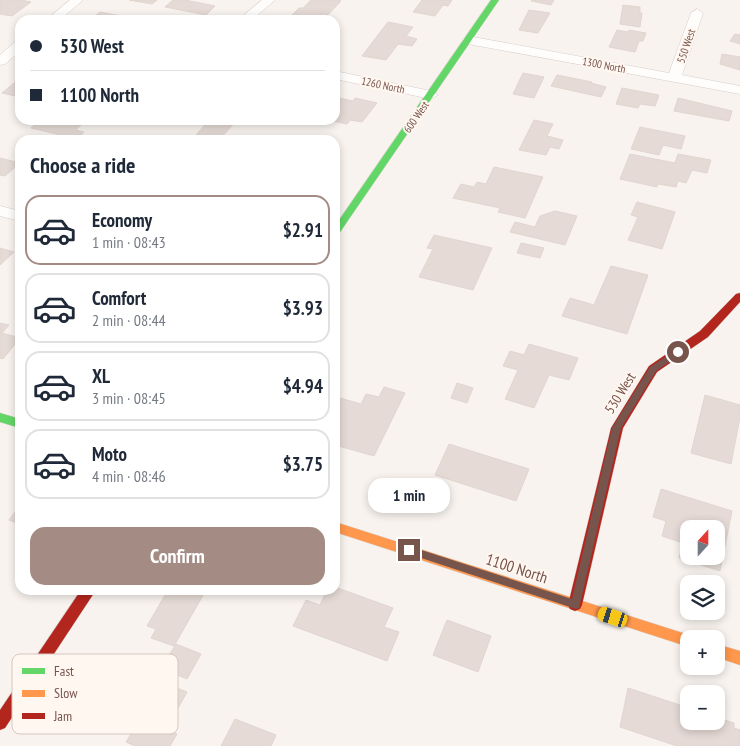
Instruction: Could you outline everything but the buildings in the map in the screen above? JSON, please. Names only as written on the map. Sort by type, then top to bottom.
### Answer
[{"type":"street","points":[[58,15],[77,0]]},
{"type":"street","points":[[250,15],[269,0]]},
{"type":"street","name":"600 West","points":[[340,226],[495,0]]},
{"type":"street","name":"550 West","points":[[674,79],[697,13]]},
{"type":"street","name":"1300 North","points":[[468,40],[740,90]]},
{"type":"street","points":[[0,61],[15,49]]},
{"type":"street","name":"1260 North","points":[[340,76],[431,95]]},
{"type":"street","points":[[0,211],[15,215]]},
{"type":"street","name":"530 West","points":[[576,605],[617,428],[653,369],[704,334],[740,296]]},
{"type":"street","points":[[0,417],[15,422]]},
{"type":"street","name":"1100 North","points":[[340,528],[680,639]]},
{"type":"street","points":[[46,654],[86,595]]},
{"type":"street","points":[[725,653],[740,658]]},
{"type":"street","points":[[0,723],[12,705]]},
{"type":"traffic: fast","points":[[340,226],[495,0]]},
{"type":"traffic: fast","points":[[0,417],[15,422]]},
{"type":"traffic: slow","points":[[340,529],[680,638]]},
{"type":"traffic: slow","points":[[725,653],[740,658]]},
{"type":"traffic: jam","points":[[575,605],[617,428],[653,369],[704,334],[740,296]]},
{"type":"traffic: jam","points":[[46,654],[86,595]]},
{"type":"traffic: jam","points":[[0,723],[12,705]]},
{"type":"route","points":[[409,550],[576,605],[617,428],[653,369],[678,352]]}]
